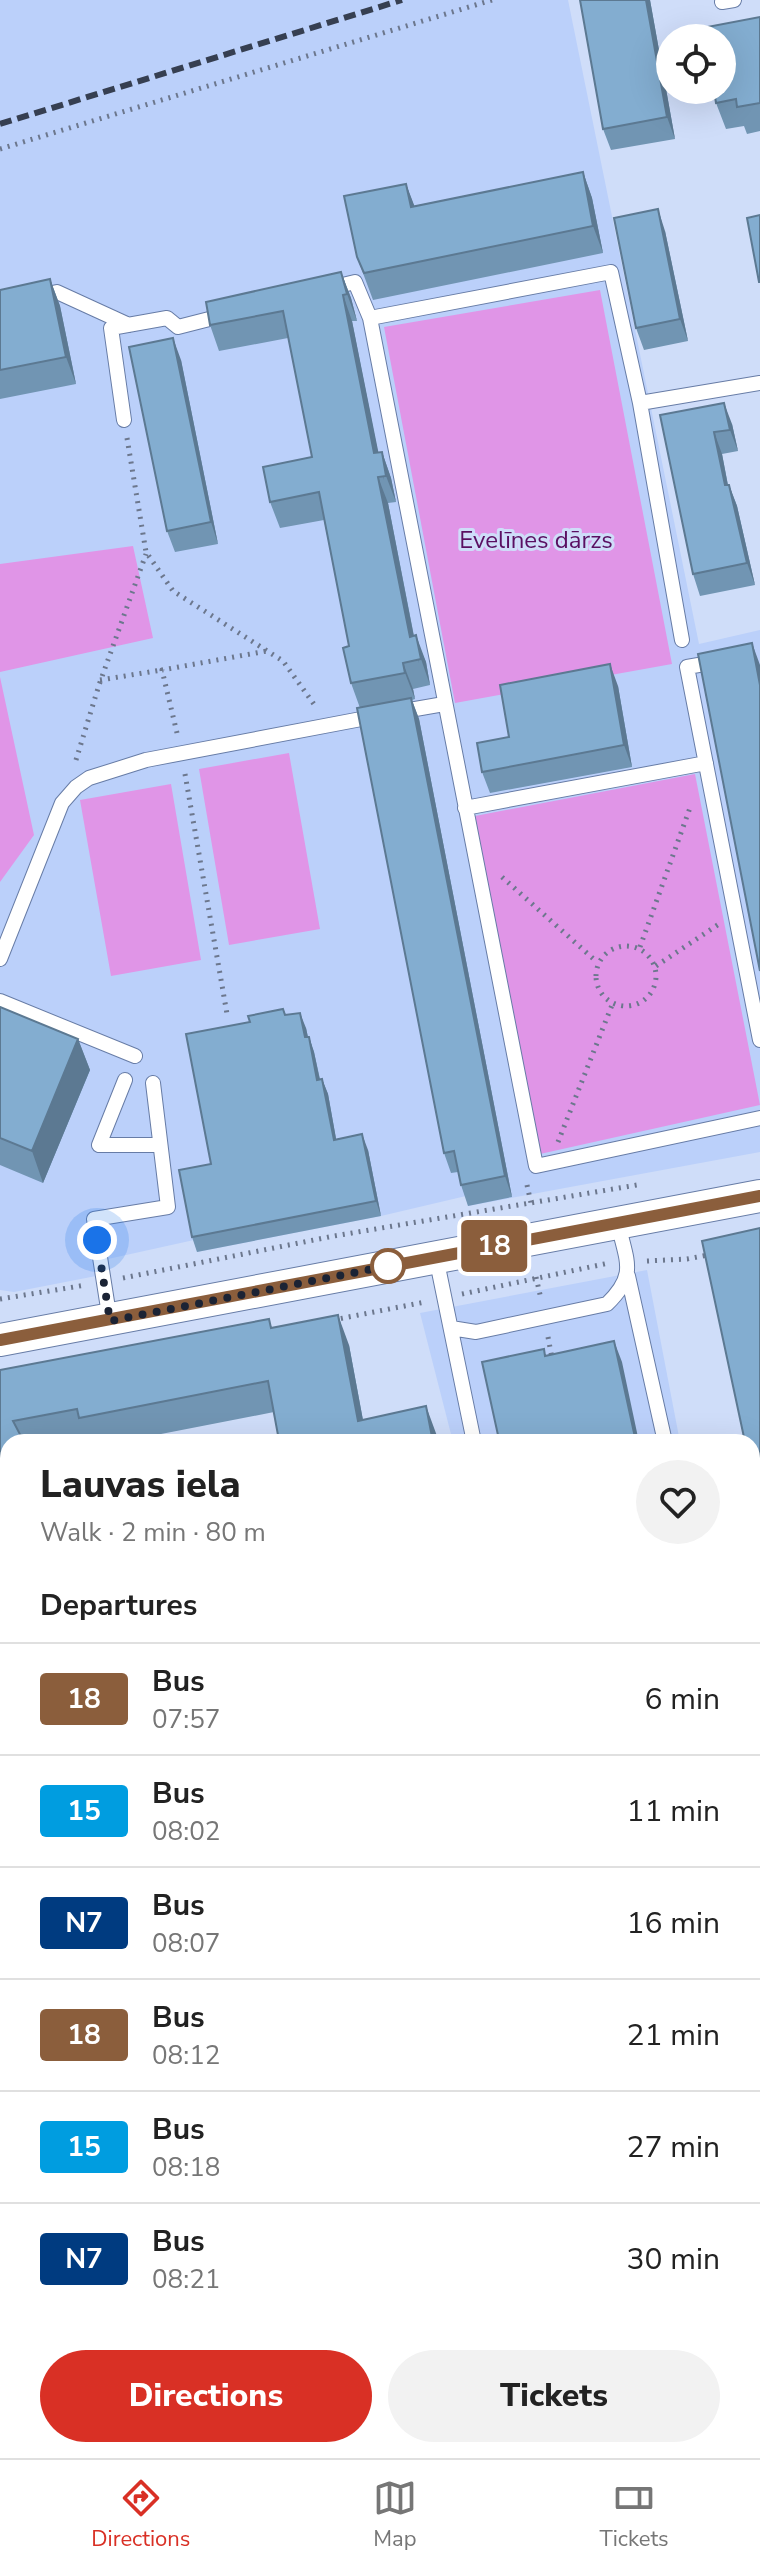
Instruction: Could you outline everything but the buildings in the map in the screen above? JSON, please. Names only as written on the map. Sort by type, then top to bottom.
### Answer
[{"type":"street","points":[[0,1340],[760,1196]]},
{"type":"lane","points":[[370,318],[611,272],[640,403],[682,640]]},
{"type":"lane","points":[[311,293],[355,282],[370,318],[536,1166],[760,1118]]},
{"type":"lane","points":[[0,304],[57,292],[129,325]]},
{"type":"lane","points":[[124,420],[111,328],[167,318],[178,327],[237,312]]},
{"type":"lane","points":[[640,403],[760,383]]},
{"type":"lane","points":[[731,659],[687,667],[760,1040]]},
{"type":"lane","points":[[0,959],[6,926],[62,803],[89,778],[146,760],[444,704]]},
{"type":"lane","points":[[465,808],[706,763]]},
{"type":"lane","points":[[0,1001],[135,1056]]},
{"type":"lane","points":[[125,1080],[99,1145],[160,1145]]},
{"type":"lane","points":[[110,1321],[94,1219],[168,1207],[153,1083]]},
{"type":"lane","points":[[618,1223],[663,1434]]},
{"type":"lane","points":[[436,1257],[472,1434]]},
{"type":"lane","points":[[451,1328],[476,1332],[607,1304],[623,1289],[627,1268]]},
{"type":"path","points":[[0,149],[492,0]]},
{"type":"path","points":[[124,420],[146,552],[173,591],[283,661],[328,724]]},
{"type":"path","points":[[62,803],[100,680],[146,552]]},
{"type":"path","points":[[100,680],[267,651]]},
{"type":"path","points":[[162,670],[181,753],[227,1014]]},
{"type":"path","points":[[640,947],[706,763]]},
{"type":"path","points":[[473,851],[597,962]]},
{"type":"path","points":[[656,966],[735,913]]},
{"type":"path","points":[[616,945],[640,947],[656,966],[655,990],[636,1006],[612,1005],[595,986],[597,962],[616,945]]},
{"type":"path","points":[[531,1203],[527,1184],[536,1166],[559,1140],[612,1005]]},
{"type":"path","points":[[0,1299],[334,1236],[649,1183]]},
{"type":"path","points":[[320,1322],[445,1298],[570,1269],[627,1268],[716,1254]]},
{"type":"path","points":[[552,1356],[554,1366]]},
{"type":"shaded area","points":[[0,0],[568,0],[699,644],[760,630],[760,1152],[468,1206],[466,1196],[197,1252],[194,1240],[108,1259],[96,1276],[14,1292],[0,1290]]},
{"type":"shaded area","points":[[647,1270],[678,1434],[451,1434],[420,1313]]},
{"type":"green space","name":"Evelīnes dārzs","points":[[600,290],[672,664],[455,703],[384,327]]},
{"type":"green space","points":[[133,546],[153,638],[0,672],[0,564]]},
{"type":"green space","points":[[0,677],[34,835],[0,882]]},
{"type":"green space","points":[[289,753],[320,929],[229,945],[199,769]]},
{"type":"green space","points":[[695,774],[760,1105],[540,1154],[475,816]]},
{"type":"green space","points":[[171,784],[201,960],[111,976],[80,800]]},
{"type":"railway","points":[[0,124],[402,0]]},
{"type":"bus line","name":"18","points":[[0,1340],[760,1196]]},
{"type":"route","points":[[97,1240],[110,1321],[388,1266]]}]
